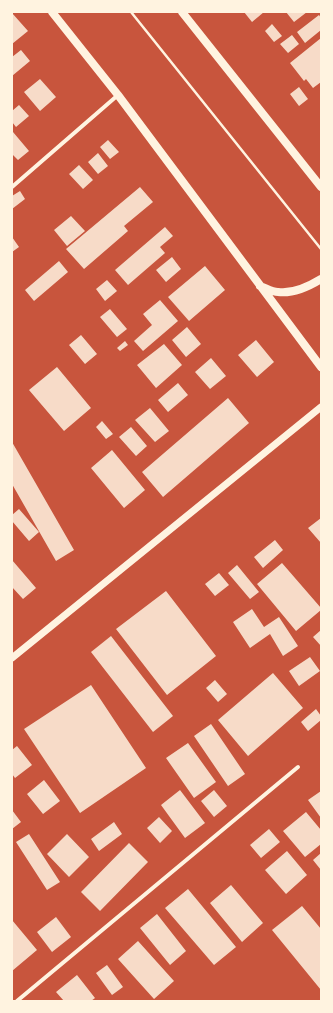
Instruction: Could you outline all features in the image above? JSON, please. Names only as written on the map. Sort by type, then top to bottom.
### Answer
[{"type":"main road","points":[[52,12],[118,95],[259,286],[321,367]]},
{"type":"main road","points":[[182,12],[321,187]]},
{"type":"main road","points":[[259,286],[277,292],[294,291],[312,285],[321,279]]},
{"type":"street","points":[[12,186],[118,95]]},
{"type":"street","points":[[12,658],[321,407]]},
{"type":"street","points":[[17,1001],[298,768]]},
{"type":"path","points":[[131,12],[321,249]]},
{"type":"building","points":[[244,12],[264,12],[252,22]]},
{"type":"building","points":[[286,12],[307,12],[294,22]]},
{"type":"building","points":[[12,13],[28,31],[12,44]]},
{"type":"building","points":[[319,15],[321,18],[321,30],[305,43],[297,32]]},
{"type":"building","points":[[272,24],[282,36],[274,42],[265,31]]},
{"type":"building","points":[[292,35],[299,44],[288,53],[280,44]]},
{"type":"building","points":[[321,38],[321,82],[313,88],[306,79],[304,81],[290,63]]},
{"type":"building","points":[[21,50],[30,61],[12,76],[12,57]]},
{"type":"building","points":[[40,79],[56,97],[40,111],[24,92]]},
{"type":"building","points":[[299,87],[308,99],[299,106],[290,94]]},
{"type":"building","points":[[19,105],[29,116],[16,127],[12,122],[12,111]]},
{"type":"building","points":[[12,132],[29,151],[18,160],[12,154]]},
{"type":"building","points":[[108,140],[119,152],[110,159],[100,147]]},
{"type":"building","points":[[98,153],[108,166],[98,174],[88,162]]},
{"type":"building","points":[[79,165],[93,180],[83,189],[69,174]]},
{"type":"building","points":[[140,187],[153,202],[124,226],[128,231],[84,269],[66,249]]},
{"type":"building","points":[[20,191],[25,199],[12,209],[12,196]]},
{"type":"building","points":[[71,216],[85,231],[67,246],[54,230]]},
{"type":"building","points":[[165,227],[173,236],[160,247],[165,253],[128,285],[115,270]]},
{"type":"building","points":[[12,237],[19,247],[12,252]]},
{"type":"building","points":[[172,257],[181,269],[166,282],[156,270]]},
{"type":"building","points":[[59,261],[68,272],[34,301],[25,290]]},
{"type":"building","points":[[205,266],[225,290],[189,321],[168,297]]},
{"type":"building","points":[[107,280],[117,291],[105,301],[96,289]]},
{"type":"building","points":[[160,300],[178,321],[143,351],[134,341],[152,325],[143,314]]},
{"type":"building","points":[[110,309],[127,329],[117,337],[100,317]]},
{"type":"building","points":[[187,327],[201,344],[186,357],[172,340]]},
{"type":"building","points":[[81,335],[97,354],[85,364],[69,345]]},
{"type":"building","points":[[256,340],[274,362],[257,377],[238,355]]},
{"type":"building","points":[[125,341],[128,345],[120,351],[117,348]]},
{"type":"building","points":[[164,344],[182,365],[156,388],[137,365]]},
{"type":"building","points":[[211,358],[226,376],[210,389],[195,372]]},
{"type":"building","points":[[57,367],[91,408],[64,431],[29,390]]},
{"type":"building","points":[[178,383],[188,395],[168,412],[158,400]]},
{"type":"building","points":[[228,398],[249,423],[163,497],[142,472]]},
{"type":"building","points":[[150,408],[169,431],[155,442],[135,420]]},
{"type":"building","points":[[102,421],[113,434],[106,439],[96,427]]},
{"type":"building","points":[[131,427],[147,446],[136,456],[119,437]]},
{"type":"building","points":[[12,442],[74,550],[56,561],[12,484]]},
{"type":"building","points":[[112,450],[145,490],[124,508],[91,468]]},
{"type":"building","points":[[19,509],[39,532],[29,541],[12,521],[12,515]]},
{"type":"building","points":[[321,518],[321,543],[308,528]]},
{"type":"building","points":[[275,540],[283,550],[263,568],[254,557]]},
{"type":"building","points":[[12,560],[36,588],[23,599],[12,587]]},
{"type":"building","points":[[282,563],[321,608],[321,610],[296,631],[257,584]]},
{"type":"building","points":[[237,565],[259,592],[250,599],[228,573]]},
{"type":"building","points":[[219,573],[229,585],[215,596],[205,584]]},
{"type":"building","points":[[166,591],[216,656],[167,695],[116,629]]},
{"type":"building","points":[[252,609],[264,627],[279,617],[298,646],[283,656],[270,634],[250,648],[233,622]]},
{"type":"building","points":[[321,630],[321,646],[313,637]]},
{"type":"building","points":[[111,636],[173,716],[153,732],[91,652]]},
{"type":"building","points":[[310,657],[320,671],[299,686],[289,671]]},
{"type":"building","points":[[273,673],[303,708],[248,756],[218,720]]},
{"type":"building","points":[[215,680],[227,694],[218,702],[206,688]]},
{"type":"building","points":[[91,685],[146,768],[80,813],[24,729]]},
{"type":"building","points":[[316,709],[321,716],[321,720],[308,731],[301,722]]},
{"type":"building","points":[[211,724],[245,774],[228,786],[194,736]]},
{"type":"building","points":[[188,743],[216,782],[194,798],[166,758]]},
{"type":"building","points":[[17,746],[32,765],[15,778],[12,774],[12,750]]},
{"type":"building","points":[[44,780],[60,801],[43,814],[27,794]]},
{"type":"building","points":[[180,790],[205,823],[185,838],[161,805]]},
{"type":"building","points":[[214,790],[227,806],[214,817],[201,801]]},
{"type":"building","points":[[321,791],[321,818],[308,800]]},
{"type":"building","points":[[12,810],[21,822],[12,829]]},
{"type":"building","points":[[306,812],[321,830],[321,844],[305,857],[283,831]]},
{"type":"building","points":[[159,817],[172,831],[160,843],[147,828]]},
{"type":"building","points":[[114,822],[122,834],[99,851],[91,839]]},
{"type":"building","points":[[269,829],[280,842],[261,858],[250,845]]},
{"type":"building","points":[[29,834],[60,882],[47,890],[16,842]]},
{"type":"building","points":[[67,834],[89,857],[69,877],[47,854]]},
{"type":"building","points":[[129,843],[148,862],[100,911],[81,892]]},
{"type":"building","points":[[287,851],[307,875],[286,894],[265,870]]},
{"type":"building","points":[[321,853],[321,870],[313,860]]},
{"type":"building","points":[[231,885],[263,923],[242,942],[210,903]]},
{"type":"building","points":[[188,889],[236,947],[214,965],[165,908]]},
{"type":"building","points":[[302,906],[321,929],[321,990],[272,930]]},
{"type":"building","points":[[157,914],[186,951],[170,965],[140,928]]},
{"type":"building","points":[[56,917],[71,937],[52,952],[37,932]]},
{"type":"building","points":[[12,920],[37,950],[12,971]]},
{"type":"building","points":[[138,941],[174,981],[154,999],[118,959]]},
{"type":"building","points":[[107,965],[123,987],[112,995],[96,973]]},
{"type":"building","points":[[77,975],[95,998],[91,1001],[64,1001],[56,992]]}]
